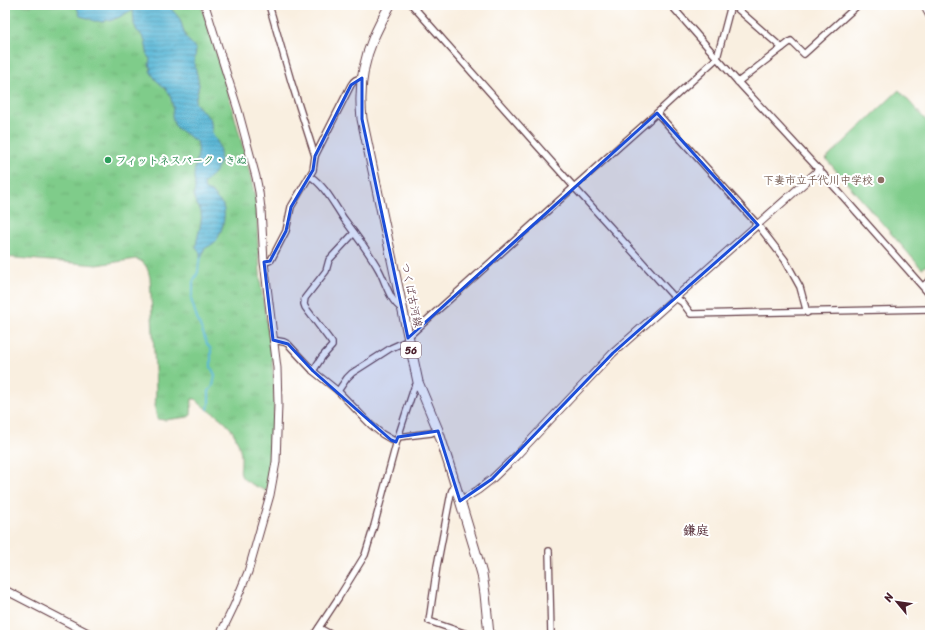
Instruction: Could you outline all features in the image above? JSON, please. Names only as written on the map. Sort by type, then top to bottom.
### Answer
[{"type":"main road","name":"つくば古河線","points":[[390,5],[369,48],[366,58],[362,78],[362,119],[418,382],[438,430],[471,534],[482,574],[489,635]]},
{"type":"street","points":[[205,5],[238,110],[259,192],[264,262],[277,368],[278,404],[276,462],[266,512],[248,572],[220,635]]},
{"type":"street","points":[[269,5],[315,156]]},
{"type":"street","points":[[412,5],[574,187],[675,298],[682,302],[691,314],[930,309]]},
{"type":"street","points":[[671,5],[738,82],[819,170],[930,295]]},
{"type":"street","points":[[338,391],[352,373],[408,339],[717,58],[732,5],[782,48]]},
{"type":"street","points":[[738,82],[791,41],[804,54],[858,5]]},
{"type":"street","points":[[924,5],[930,16]]},
{"type":"street","points":[[264,262],[269,261],[274,256],[286,231],[291,207],[310,176],[314,165],[315,156],[351,84],[356,79],[362,78]]},
{"type":"street","points":[[657,113],[758,225],[785,260],[800,287],[807,312]]},
{"type":"street","points":[[460,501],[492,479],[515,457],[612,353],[819,170]]},
{"type":"street","points":[[310,176],[318,182],[354,232],[374,262],[394,302],[403,310]]},
{"type":"street","points":[[313,371],[332,344],[328,336],[304,304],[304,301],[312,288],[326,271],[332,256],[354,232]]},
{"type":"street","points":[[923,286],[930,280]]},
{"type":"street","points":[[274,340],[288,344],[313,371],[338,391],[370,424],[382,434],[397,440],[438,430]]},
{"type":"street","points":[[314,635],[365,555],[397,440],[414,388],[418,382]]},
{"type":"street","points":[[456,488],[452,490],[451,493],[437,566],[429,621],[470,635]]},
{"type":"street","points":[[549,552],[551,635]]},
{"type":"street","points":[[5,590],[92,635]]},
{"type":"street","points":[[319,628],[332,635]]},
{"type":"highlighted area","points":[[362,78],[362,119],[408,338],[657,113],[758,225],[613,353],[492,479],[460,501],[438,431],[398,437],[396,442],[391,440],[313,371],[288,344],[273,340],[264,262],[270,261],[286,231],[291,207],[313,170],[315,156],[351,85]]},
{"type":"green space","name":"フィットネスパーク・きぬ","points":[[5,5],[201,5],[222,71],[255,197],[261,286],[272,358],[274,384],[273,444],[270,475],[266,491],[249,483],[242,477],[240,472],[240,449],[231,429],[221,419],[201,405],[196,399],[192,399],[191,415],[188,417],[164,420],[157,419],[155,409],[156,388],[150,278],[147,269],[142,262],[136,259],[97,265],[5,257]]},
{"type":"green space","points":[[899,90],[930,125],[930,262],[922,269],[826,159]]},
{"type":"water","points":[[76,5],[168,5],[180,19],[186,38],[196,48],[194,64],[199,85],[195,103],[210,119],[212,132],[220,150],[220,161],[216,170],[204,183],[204,185],[205,190],[212,193],[222,204],[224,210],[223,225],[219,235],[214,243],[204,249],[201,258],[200,253],[196,248],[201,221],[201,212],[200,208],[195,202],[194,197],[194,172],[198,155],[197,142],[178,129],[174,124],[172,116],[173,107],[170,95],[150,71],[150,59],[148,57],[145,41],[137,31],[134,24],[133,10],[113,20],[102,22],[80,16]]},
{"type":"waterway","points":[[201,258],[198,272],[193,282],[191,299],[207,344],[211,349],[211,367],[215,375],[213,386],[209,391],[208,409]]},
{"type":"place","name":"フィットネスパーク・きぬ","points":[[108,160]]},
{"type":"place","name":"下妻市立千代川中学校","points":[[881,180]]},
{"type":"district","name":"鎌庭","points":[[696,530]]}]
